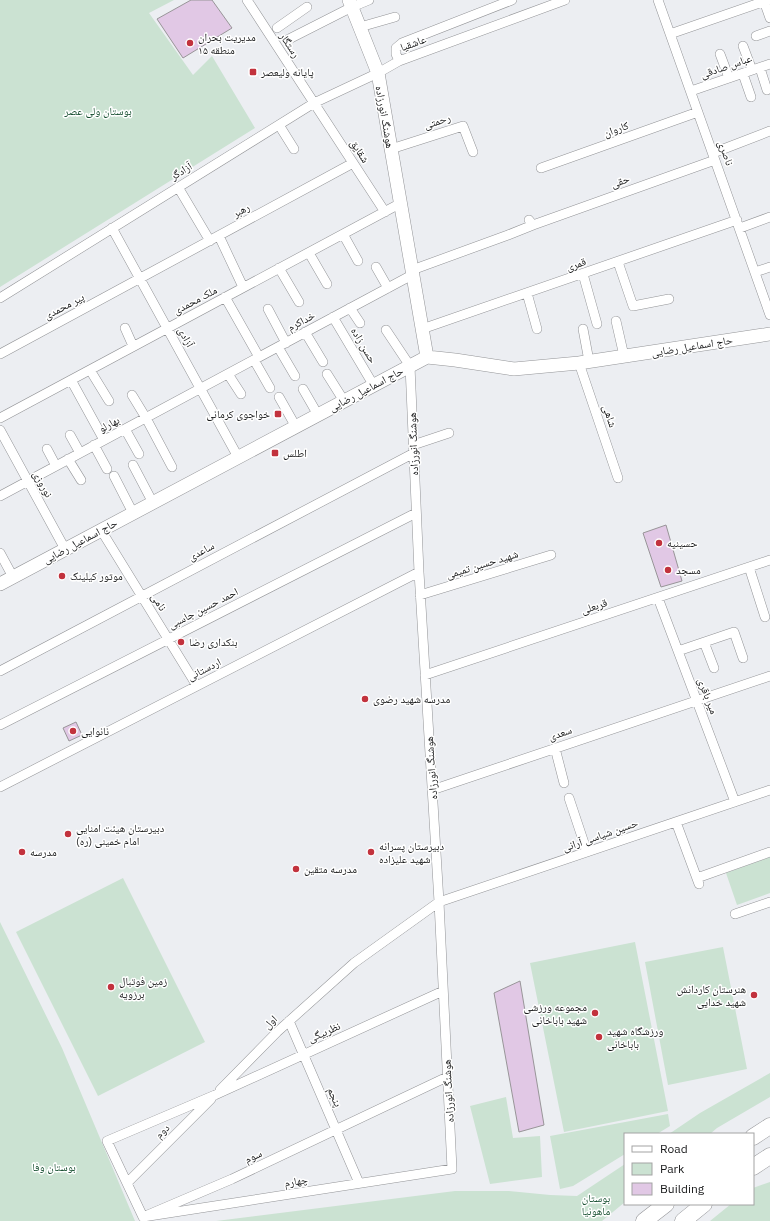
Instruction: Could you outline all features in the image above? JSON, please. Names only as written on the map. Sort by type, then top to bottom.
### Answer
[{"type":"highway","points":[[754,1136],[770,1126]]},
{"type":"highway","points":[[759,1166],[770,1156]]},
{"type":"highway","points":[[644,1221],[665,1205]]},
{"type":"highway","points":[[683,1221],[703,1205]]},
{"type":"main road","name":"هوشنگ انورزاده","points":[[351,4],[378,73],[427,357]]},
{"type":"main road","name":"حاج اسماعیل رضایی","points":[[0,584],[427,357],[514,369],[584,362],[770,334]]},
{"type":"street","name":"رستگار","points":[[247,0],[314,103]]},
{"type":"street","points":[[288,40],[351,4],[369,0]]},
{"type":"street","name":"عاشقیا","points":[[512,0],[402,43],[396,48],[396,54],[399,61],[565,0]]},
{"type":"street","name":"ناصری","points":[[658,0],[756,272],[770,315]]},
{"type":"street","points":[[670,34],[766,1],[770,18]]},
{"type":"street","points":[[277,28],[307,7]]},
{"type":"street","points":[[360,27],[395,16]]},
{"type":"street","points":[[288,20],[299,34]]},
{"type":"street","points":[[756,36],[770,31]]},
{"type":"street","points":[[743,46],[767,90]]},
{"type":"street","points":[[720,54],[729,78]]},
{"type":"street","name":"آزادگر","points":[[0,298],[314,103],[378,73],[399,61]]},
{"type":"street","name":"عباس صادقی","points":[[691,91],[770,64]]},
{"type":"street","points":[[743,74],[751,97]]},
{"type":"street","name":"شقایق","points":[[314,103],[385,212]]},
{"type":"street","name":"کاروان","points":[[541,168],[698,112]]},
{"type":"street","points":[[279,124],[294,149]]},
{"type":"street","name":"رحمتی","points":[[390,149],[463,126],[473,152]]},
{"type":"street","name":"حقی","points":[[412,273],[508,235],[531,222],[714,156],[770,133]]},
{"type":"street","name":"رهبر","points":[[140,279],[354,163]]},
{"type":"street","points":[[178,187],[210,241]]},
{"type":"street","name":"ملک محمدی","points":[[0,418],[401,203]]},
{"type":"street","name":"قمری","points":[[422,330],[618,262],[738,224],[770,217]]},
{"type":"street","name":"آزادی","points":[[112,228],[238,457]]},
{"type":"street","points":[[343,234],[358,261]]},
{"type":"street","points":[[219,236],[243,287]]},
{"type":"street","points":[[308,253],[327,284]]},
{"type":"street","points":[[618,262],[633,306],[669,299]]},
{"type":"street","points":[[376,267],[388,288]]},
{"type":"street","points":[[756,272],[770,267]]},
{"type":"street","points":[[279,268],[299,302]]},
{"type":"street","name":"خداکرم","points":[[200,388],[333,318],[412,273]]},
{"type":"street","points":[[582,274],[597,324]]},
{"type":"street","name":"پیر محمدی","points":[[0,354],[140,279]]},
{"type":"street","points":[[527,293],[537,329]]},
{"type":"street","points":[[225,297],[257,358],[270,388]]},
{"type":"street","points":[[350,308],[360,323]]},
{"type":"street","points":[[268,309],[295,376]]},
{"type":"street","name":"حسن زاده","points":[[333,318],[374,386]]},
{"type":"street","points":[[616,321],[624,356]]},
{"type":"street","points":[[124,328],[134,346]]},
{"type":"street","name":"شاهی","points":[[583,329],[584,362],[618,478]]},
{"type":"street","points":[[386,330],[410,366]]},
{"type":"street","points":[[305,332],[322,362]]},
{"type":"street","name":"هوشنگ انورزاده","points":[[410,366],[420,595],[439,902],[452,1169]]},
{"type":"street","points":[[90,370],[109,401]]},
{"type":"street","points":[[228,374],[241,394]]},
{"type":"street","points":[[327,374],[344,401]]},
{"type":"street","points":[[71,380],[104,440]]},
{"type":"street","name":"بهارلو","points":[[0,496],[200,388]]},
{"type":"street","points":[[303,390],[318,415]]},
{"type":"street","points":[[132,395],[172,467]]},
{"type":"street","points":[[279,397],[296,427]]},
{"type":"street","points":[[125,429],[139,454]]},
{"type":"street","name":"نوروزی","points":[[0,430],[65,549]]},
{"type":"street","name":"ساعدی","points":[[0,671],[414,449],[449,433]]},
{"type":"street","points":[[70,435],[80,453]]},
{"type":"street","points":[[94,445],[107,469]]},
{"type":"street","points":[[47,449],[56,466]]},
{"type":"street","points":[[68,460],[81,480]]},
{"type":"street","points":[[133,465],[153,503]]},
{"type":"street","points":[[114,476],[133,513]]},
{"type":"street","name":"احمد حسین جاسبی","points":[[0,725],[416,513]]},
{"type":"street","name":"نامی","points":[[101,530],[197,686]]},
{"type":"street","points":[[0,552],[13,577]]},
{"type":"street","name":"شهید حسین تمیمی","points":[[420,595],[551,555]]},
{"type":"street","name":"قربعلی","points":[[425,675],[770,560]]},
{"type":"street","points":[[749,568],[764,617]]},
{"type":"street","name":"اردستانی","points":[[0,787],[419,572]]},
{"type":"street","name":"میر باقری","points":[[658,598],[736,802]]},
{"type":"street","points":[[678,651],[734,632],[743,658]]},
{"type":"street","points":[[704,642],[714,668]]},
{"type":"street","name":"سعدی","points":[[432,790],[770,676]]},
{"type":"street","points":[[555,748],[564,783]]},
{"type":"street","name":"حسین شیاسی آرانی","points":[[439,902],[770,790]]},
{"type":"street","points":[[569,798],[587,852]]},
{"type":"street","points":[[676,822],[698,881],[770,852]]},
{"type":"street","name":"اول","points":[[127,1183],[108,1141],[215,1095],[289,1021],[354,963],[439,902]]},
{"type":"street","points":[[735,914],[770,902]]},
{"type":"street","name":"نظربیگی","points":[[215,1095],[443,991]]},
{"type":"street","name":"پنجم","points":[[289,1021],[302,1055],[359,1184]]},
{"type":"street","name":"سوم","points":[[143,1217],[232,1179],[448,1077]]},
{"type":"street","name":"دوم","points":[[127,1183],[215,1095]]},
{"type":"street","name":"چهارم","points":[[143,1217],[452,1169]]},
{"type":"street","points":[[127,1183],[143,1217]]},
{"type":"green space","name":"بوستان ولی عصر","points":[[0,0],[174,0],[149,13],[193,75],[212,56],[255,128],[0,287]]},
{"type":"green space","points":[[770,857],[770,893],[737,905],[726,873]]},
{"type":"green space","name":"زمین فوتبال برزویه","points":[[123,878],[205,1042],[98,1096],[16,932]]},
{"type":"green space","name":"بوستان وفا","points":[[0,922],[62,1048],[135,1221],[0,1221]]},
{"type":"green space","name":"ورزشگاه شهید باباخانی","points":[[635,942],[668,1111],[564,1132],[530,963]]},
{"type":"green space","points":[[723,947],[747,1069],[668,1085],[645,962]]},
{"type":"green space","points":[[770,1073],[770,1097],[717,1128],[711,1133],[670,1133],[700,1113]]},
{"type":"green space","points":[[506,1097],[513,1138],[540,1136],[542,1177],[490,1184],[470,1106]]},
{"type":"green space","points":[[668,1114],[670,1126],[659,1133],[624,1133],[624,1155],[573,1186],[560,1189],[550,1136]]},
{"type":"green space","name":"بوستان ماهونیا","points":[[624,1165],[624,1203],[602,1221],[216,1221],[455,1191],[509,1191],[577,1196]]},
{"type":"green space","points":[[770,1182],[770,1221],[710,1221],[730,1205],[754,1205],[754,1188]]},
{"type":"building","name":"مدیریت بحران منطقه ۱۵","points":[[191,0],[212,0],[232,28],[183,58],[157,19]]},
{"type":"building","points":[[666,525],[682,581],[661,587],[643,533]]},
{"type":"building","name":"نانوایی","points":[[76,722],[82,735],[69,741],[63,728]]},
{"type":"building","points":[[520,981],[544,1125],[519,1132],[494,993]]},
{"type":"place","name":"مدیریت بحران منطقه ۱۵","points":[[190,43]]},
{"type":"place","name":"پایانه ولیعصر","points":[[253,72]]},
{"type":"place","name":"خواجوی کرمانی","points":[[278,414]]},
{"type":"place","name":"اطلس","points":[[275,453]]},
{"type":"place","name":"حسینیه","points":[[659,543]]},
{"type":"place","name":"مسجد","points":[[668,570]]},
{"type":"place","name":"موتور کیلینک","points":[[62,576]]},
{"type":"place","name":"بنکداری رضا","points":[[181,642]]},
{"type":"place","name":"مدرسه شهید رضوی","points":[[365,699]]},
{"type":"place","name":"نانوایی","points":[[73,731]]},
{"type":"place","name":"دبیرستان هیئت امنایی امام خمینی (ره)","points":[[68,834]]},
{"type":"place","name":"مدرسه","points":[[22,852]]},
{"type":"place","name":"دبیرستان پسرانه شهید علیزاده","points":[[371,852]]},
{"type":"place","name":"مدرسه متقین","points":[[296,869]]},
{"type":"place","name":"زمین فوتبال برزویه","points":[[111,987]]},
{"type":"place","name":"هنرستان کاردانش شهید خدایی","points":[[754,995]]},
{"type":"place","name":"مجموعه ورزشی شهید باباخانی","points":[[595,1013]]},
{"type":"place","name":"ورزشگاه شهید باباخانی","points":[[599,1037]]}]
